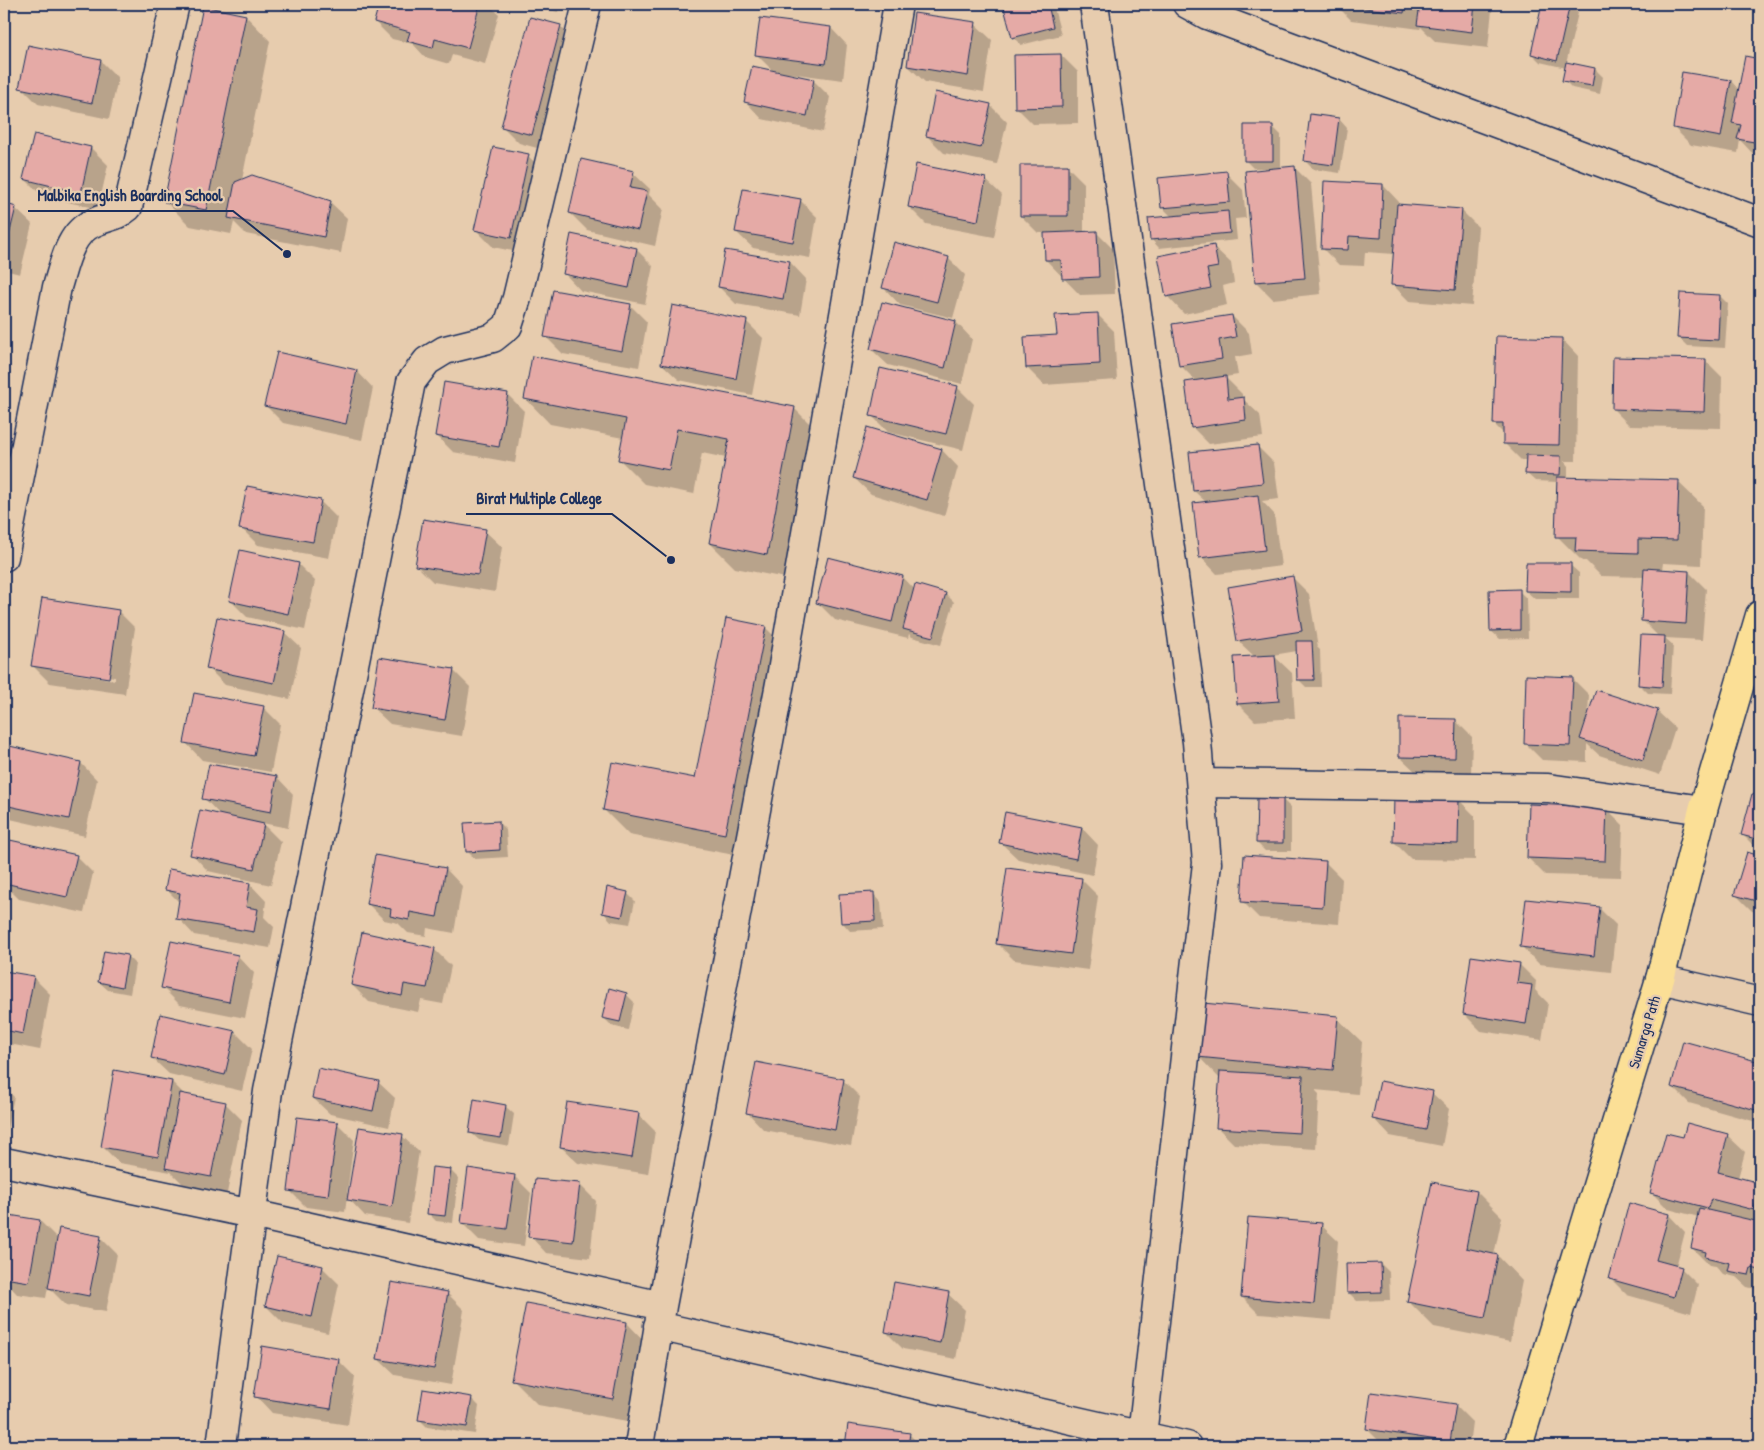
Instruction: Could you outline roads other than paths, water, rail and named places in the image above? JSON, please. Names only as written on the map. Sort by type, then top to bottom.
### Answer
[{"type":"main road","name":"Sumarga Path","points":[[1518,1446],[1660,979],[1703,810],[1760,615]]},
{"type":"street","points":[[4,557],[57,286],[70,246],[80,232],[91,223],[120,214],[128,207],[175,4]]},
{"type":"street","points":[[221,1446],[268,1091],[411,382],[427,361],[445,350],[493,338],[508,326],[519,288],[587,4]]},
{"type":"street","points":[[639,1446],[660,1316],[780,683],[898,4]]},
{"type":"street","points":[[1094,4],[1197,742],[1207,863],[1142,1436]]},
{"type":"street","points":[[1201,7],[1760,222]]},
{"type":"street","points":[[1201,782],[1548,788],[1703,810]]},
{"type":"street","points":[[1660,979],[1760,1002]]},
{"type":"street","points":[[4,1162],[252,1214],[1187,1446]]},
{"type":"place","name":"Malbika English Boarding School","points":[[287,254]]},
{"type":"place","name":"Birat Multiple College","points":[[671,560]]}]
